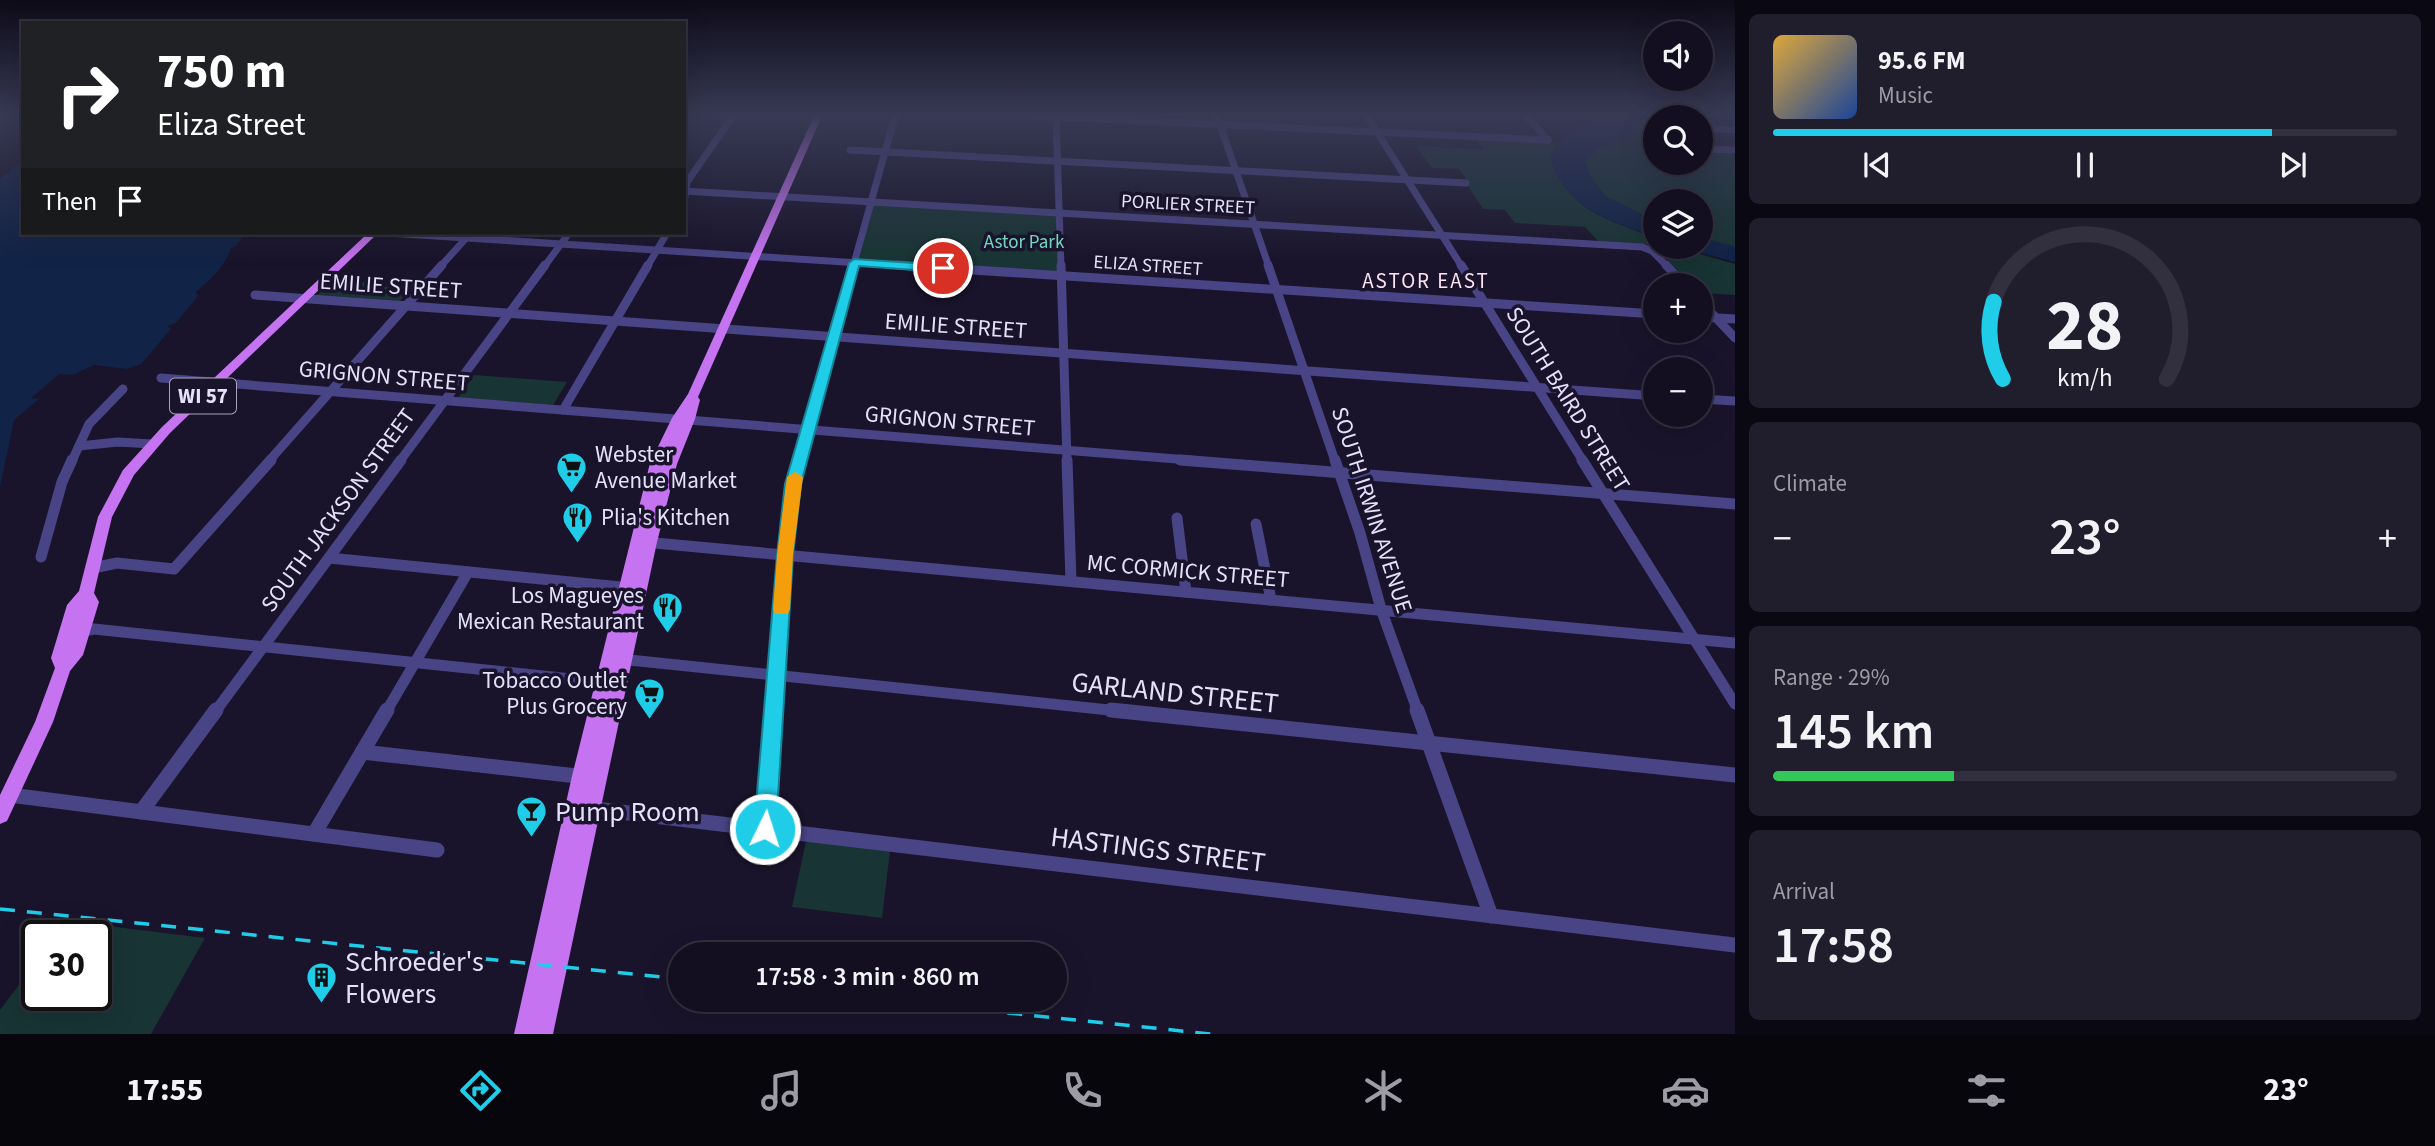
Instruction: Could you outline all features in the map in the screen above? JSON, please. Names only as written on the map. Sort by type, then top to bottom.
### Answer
[{"type":"main road","points":[[779,197],[792,164]]},
{"type":"main road","points":[[525,1034],[538,1011],[643,542],[694,394],[755,256],[763,236],[763,228],[795,164]]},
{"type":"main road","name":"WI 57","points":[[0,815],[44,722],[62,668],[75,655],[74,633],[90,602],[86,593],[105,517],[128,473],[152,444],[371,235]]},
{"type":"main road","points":[[538,1011],[542,1034]]},
{"type":"street","points":[[686,188],[700,164]]},
{"type":"street","points":[[765,829],[785,555],[793,484],[881,164]]},
{"type":"street","points":[[1058,164],[1071,582]]},
{"type":"street","points":[[1134,164],[1466,183]]},
{"type":"street","name":"SOUTH IRWIN AVENUE","points":[[1234,164],[1360,533],[1381,609],[1491,916]]},
{"type":"street","name":"SOUTH BAIRD STREET","points":[[1397,164],[1735,704]]},
{"type":"street","name":"PORLIER STREET","points":[[686,191],[1647,248],[1673,273]]},
{"type":"street","points":[[93,568],[117,563],[174,569],[469,235]]},
{"type":"street","name":"ELIZA STREET","points":[[469,235],[561,244],[1643,313]]},
{"type":"street","name":"SOUTH JACKSON STREET","points":[[141,812],[568,235]]},
{"type":"street","points":[[563,410],[666,235]]},
{"type":"street","name":"EMILIE STREET","points":[[255,295],[1643,395]]},
{"type":"street","points":[[1713,314],[1735,338]]},
{"type":"street","points":[[1713,318],[1735,319]]},
{"type":"street","name":"GRIGNON STREET","points":[[161,378],[1735,504]]},
{"type":"street","points":[[41,557],[62,482],[79,446],[93,418],[123,389]]},
{"type":"street","points":[[1713,400],[1735,401]]},
{"type":"street","points":[[79,446],[118,442],[152,444]]},
{"type":"street","points":[[1177,518],[1186,592]]},
{"type":"street","points":[[1256,524],[1271,600]]},
{"type":"street","name":"MC CORMICK STREET","points":[[643,542],[1735,643]]},
{"type":"street","points":[[329,558],[633,588]]},
{"type":"street","points":[[314,834],[468,572]]},
{"type":"street","points":[[74,633],[94,629],[611,683]]},
{"type":"street","name":"GARLAND STREET","points":[[617,658],[1735,775]]},
{"type":"street","points":[[362,752],[589,777]]},
{"type":"street","points":[[10,795],[437,850]]},
{"type":"street","name":"HASTINGS STREET","points":[[582,808],[1735,945]]},
{"type":"green space","points":[[1429,164],[1553,164],[1567,190],[1578,202],[1605,218],[1643,233],[1643,244],[1599,242],[1585,227],[1515,223],[1505,210],[1483,209],[1459,169],[1432,168]]},
{"type":"green space","points":[[1585,164],[1643,164],[1643,175],[1713,175],[1713,164],[1735,164],[1735,247],[1713,241],[1713,189],[1643,189],[1643,215],[1605,196],[1591,178]]},
{"type":"green space","name":"Astor Park","points":[[873,204],[1057,215],[1058,274],[858,261]]},
{"type":"green space","points":[[1713,258],[1735,264],[1735,295],[1713,294],[1713,273],[1680,273],[1667,259]]},
{"type":"green space","points":[[410,276],[421,277],[400,301],[317,295],[334,280],[380,283],[378,286],[399,288]]},
{"type":"green space","points":[[474,375],[567,382],[553,405],[458,398]]},
{"type":"green space","points":[[806,841],[890,851],[882,918],[792,907]]},
{"type":"green space","points":[[112,927],[205,938],[151,1034],[0,1034],[0,1010],[21,982],[21,1011],[112,1011]]},
{"type":"water","points":[[21,164],[21,235],[244,235],[235,247],[231,248],[217,272],[196,292],[198,296],[176,323],[167,326],[171,329],[141,364],[127,369],[94,365],[73,375],[59,374],[31,398],[39,399],[14,420],[0,487],[0,179]]},
{"type":"water","points":[[1553,164],[1585,164],[1591,178],[1605,196],[1643,215],[1643,232],[1591,210],[1566,189]]},
{"type":"water","points":[[1713,241],[1735,247],[1735,262],[1713,256]]},
{"type":"railway","points":[[0,909],[668,978]]},
{"type":"railway","points":[[999,1012],[1211,1034]]},
{"type":"slow traffic","points":[[782,609],[785,555],[795,477]]},
{"type":"place","name":"Webster Avenue Market","points":[[572,494]]},
{"type":"place","name":"Plia's Kitchen","points":[[578,544]]},
{"type":"place","name":"Los Magueyes Mexican Restaurant","points":[[667,635]]},
{"type":"place","name":"Tobacco Outlet Plus Grocery","points":[[650,720]]},
{"type":"place","name":"Pump Room","points":[[532,839]]},
{"type":"place","name":"Schroeder's Flowers","points":[[322,1005]]},
{"type":"district","name":"ASTOR EAST","points":[[1426,281]]},
{"type":"route","points":[[765,829],[785,555],[793,484],[854,263],[943,268]]}]
